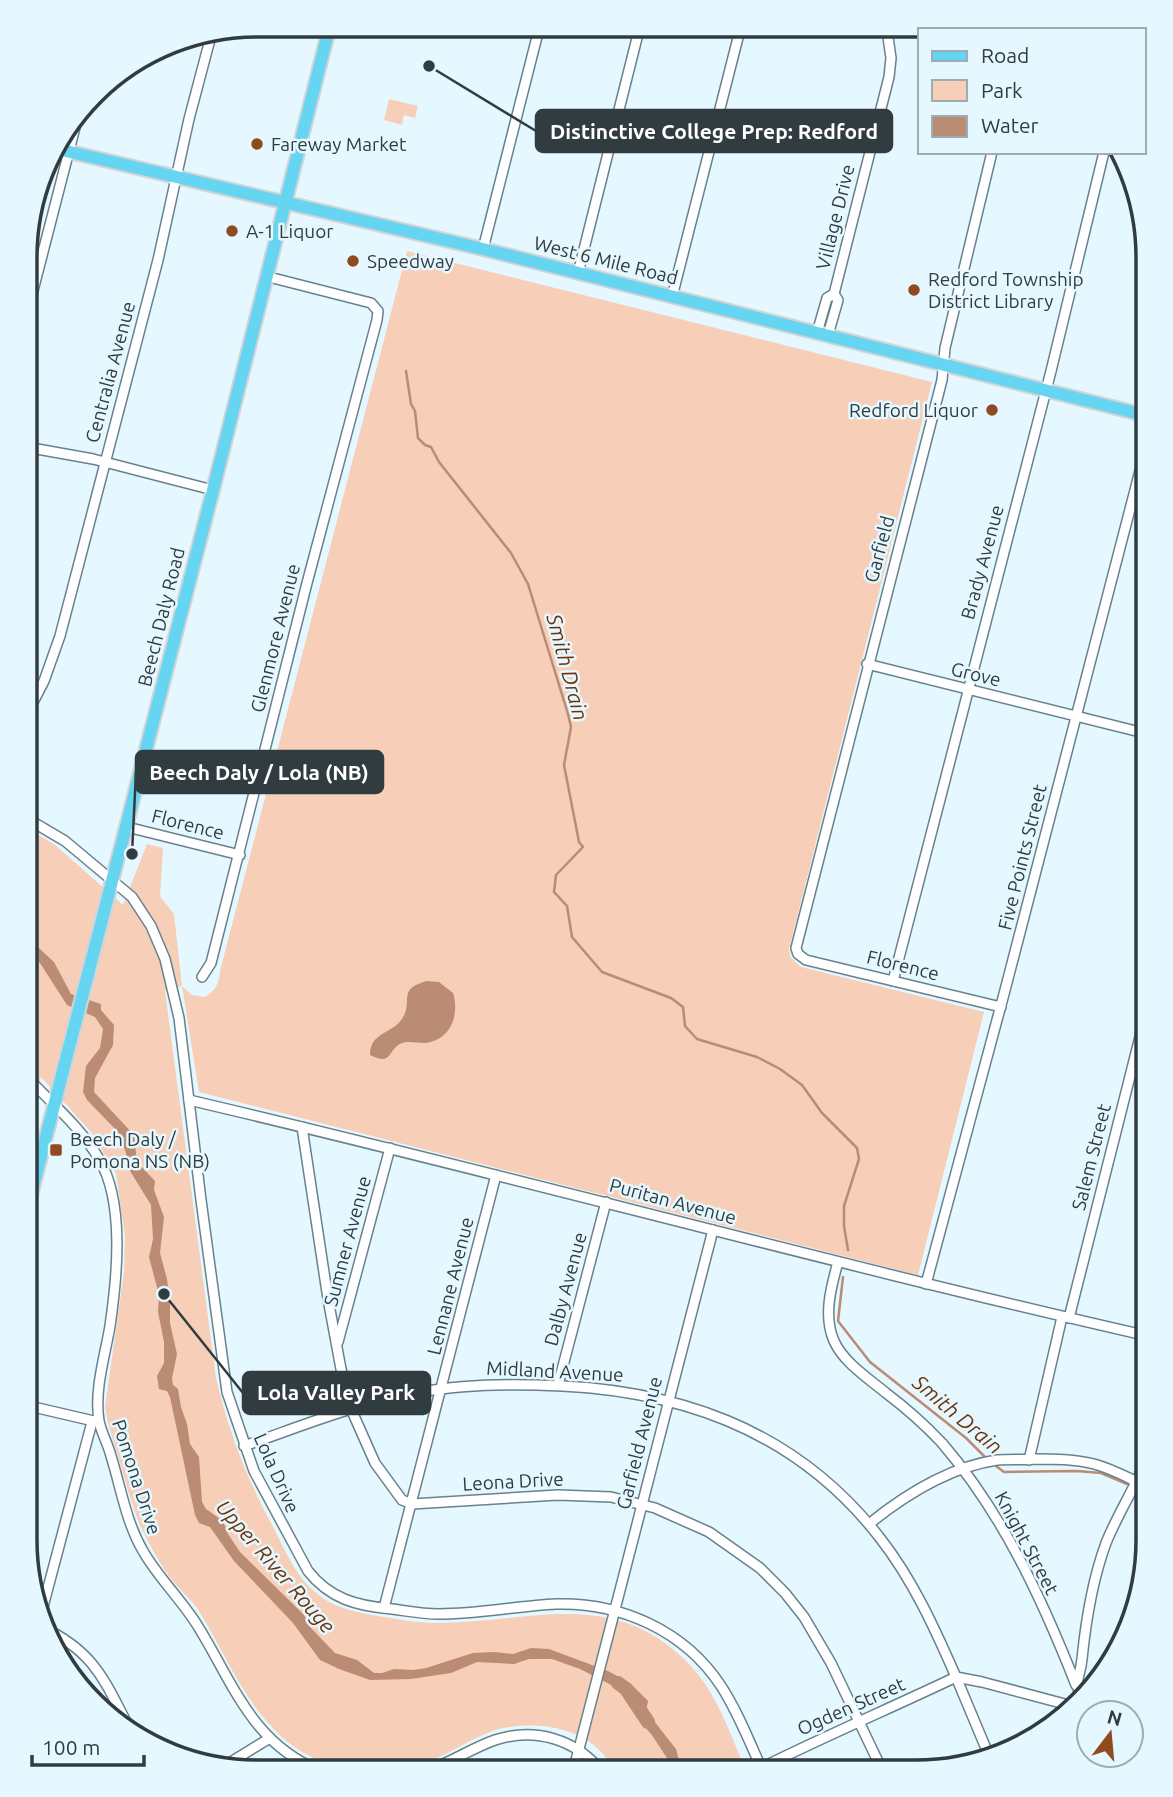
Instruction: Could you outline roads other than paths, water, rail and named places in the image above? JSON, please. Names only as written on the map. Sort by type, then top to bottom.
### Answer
[{"type":"main road","name":"Beech Daly Road","points":[[37,1170],[127,827],[327,37]]},
{"type":"main road","name":"West 6 Mile Road","points":[[64,150],[482,248],[1136,413]]},
{"type":"street","points":[[482,248],[537,37]]},
{"type":"street","points":[[578,273],[637,37]]},
{"type":"street","points":[[672,297],[738,37]]},
{"type":"street","name":"Village Drive","points":[[822,334],[838,300],[834,294],[889,77],[891,58],[888,37]]},
{"type":"street","name":"Centralia Avenue","points":[[37,695],[60,636],[158,260],[209,42]]},
{"type":"street","points":[[37,275],[73,136]]},
{"type":"street","name":"Garfield","points":[[798,954],[796,942],[942,380],[945,348],[992,154]]},
{"type":"street","name":"Brady Avenue","points":[[893,981],[1046,390],[1104,154]]},
{"type":"street","name":"Glenmore Avenue","points":[[202,977],[211,963],[240,855],[307,583],[377,320],[376,306],[364,300],[265,276]]},
{"type":"street","points":[[37,449],[213,489]]},
{"type":"street","name":"Five Points Street","points":[[926,1283],[1001,1007],[1136,486]]},
{"type":"street","name":"Grove","points":[[867,664],[1136,731]]},
{"type":"street","name":"Lola Drive","points":[[37,824],[65,841],[113,879],[139,907],[151,926],[165,959],[179,1018],[225,1377],[244,1446],[267,1499],[313,1577],[327,1591],[363,1606],[440,1614],[559,1604],[595,1605],[637,1617],[687,1648],[706,1667],[729,1700],[757,1760]]},
{"type":"street","name":"Florence","points":[[127,827],[240,855]]},
{"type":"street","name":"Florence","points":[[798,954],[806,960],[1001,1007]]},
{"type":"street","name":"Salem Street","points":[[1029,1460],[1136,1067]]},
{"type":"street","name":"Pomona Drive","points":[[37,1088],[88,1142],[100,1159],[112,1197],[116,1248],[114,1294],[96,1422],[115,1468],[127,1516],[144,1552],[198,1626],[239,1701],[270,1738],[299,1760]]},
{"type":"street","name":"Puritan Avenue","points":[[189,1100],[390,1148],[838,1262],[1136,1333]]},
{"type":"street","points":[[302,1127],[341,1369],[351,1409],[375,1463],[402,1500],[412,1504]]},
{"type":"street","name":"Sumner Avenue","points":[[337,1343],[390,1148]]},
{"type":"street","name":"Lennane Avenue","points":[[384,1608],[496,1175]]},
{"type":"street","name":"Dalby Avenue","points":[[558,1385],[606,1202]]},
{"type":"street","name":"Garfield Avenue","points":[[579,1749],[713,1230]]},
{"type":"street","name":"Knight Street","points":[[838,1262],[828,1315],[830,1330],[837,1346],[852,1365],[928,1429],[964,1469],[1019,1558],[1078,1689]]},
{"type":"street","name":"Midland Avenue","points":[[244,1446],[351,1409],[401,1395],[489,1384],[614,1389],[668,1399],[720,1417],[773,1444],[823,1480],[869,1524],[917,1594],[986,1749]]},
{"type":"street","points":[[37,1408],[96,1422],[45,1600]]},
{"type":"street","points":[[869,1524],[911,1493],[950,1473],[995,1461],[1059,1459],[1085,1462],[1110,1469],[1136,1482]]},
{"type":"street","points":[[1076,1685],[1082,1663],[1091,1592],[1098,1566],[1110,1534],[1136,1484]]},
{"type":"street","name":"Leona Drive","points":[[412,1504],[558,1495],[611,1497],[672,1514],[709,1532],[744,1555],[771,1578],[795,1605],[816,1635],[878,1760]]},
{"type":"street","points":[[59,1637],[91,1662],[113,1692],[124,1716]]},
{"type":"street","points":[[956,1677],[1063,1704]]},
{"type":"street","name":"Ogden Street","points":[[780,1760],[809,1744],[861,1723],[956,1677]]},
{"type":"street","points":[[455,1760],[506,1737],[530,1736],[552,1738],[579,1749],[590,1760]]},
{"type":"street","points":[[238,1759],[270,1738]]},
{"type":"street","points":[[576,1760],[579,1749]]},
{"type":"water","points":[[37,946],[54,962],[71,994],[101,1004],[101,1010],[114,1025],[113,1045],[95,1078],[94,1092],[134,1135],[137,1162],[155,1181],[154,1190],[164,1217],[160,1253],[167,1279],[170,1323],[177,1354],[173,1385],[178,1389],[190,1444],[199,1457],[202,1502],[206,1509],[223,1521],[240,1552],[304,1615],[311,1628],[335,1653],[357,1660],[374,1673],[426,1668],[473,1653],[513,1654],[531,1648],[549,1649],[608,1671],[630,1683],[648,1701],[646,1711],[676,1749],[679,1760],[668,1760],[640,1722],[636,1701],[625,1692],[580,1669],[552,1659],[529,1659],[514,1664],[477,1662],[451,1673],[411,1679],[370,1680],[320,1660],[293,1623],[234,1561],[210,1527],[199,1523],[195,1515],[170,1397],[167,1391],[159,1389],[157,1376],[164,1363],[164,1342],[158,1312],[159,1295],[149,1257],[153,1239],[151,1205],[127,1166],[126,1153],[118,1132],[87,1100],[83,1092],[86,1066],[100,1048],[103,1029],[95,1017],[67,1005],[37,961]]},
{"type":"water","points":[[427,981],[439,982],[453,993],[455,1010],[451,1026],[440,1038],[433,1041],[402,1043],[386,1058],[370,1055],[377,1037],[402,1019],[412,988]]},
{"type":"waterway","name":"Smith Drain","points":[[406,371],[418,438],[431,447],[439,462],[511,553],[528,584],[568,714],[571,727],[564,765],[579,842],[583,847],[556,875],[554,892],[567,906],[572,937],[602,972],[671,998],[683,1007],[685,1026],[697,1039],[757,1057],[802,1085],[822,1113],[857,1148],[859,1159],[844,1206],[848,1250]]},
{"type":"waterway","name":"Smith Drain","points":[[843,1277],[838,1321],[870,1362],[966,1438],[987,1459]]},
{"type":"waterway","name":"Smith Drain","points":[[992,1463],[1004,1472],[1101,1473],[1127,1484]]},
{"type":"waterway","name":"Upper River Rouge","points":[[618,1683],[626,1689],[648,1722]]},
{"type":"place","name":"Distinctive College Prep: Redford","points":[[429,66]]},
{"type":"place","name":"Fareway Market","points":[[257,144]]},
{"type":"place","name":"A-1 Liquor","points":[[232,231]]},
{"type":"place","name":"Speedway","points":[[353,261]]},
{"type":"place","name":"Redford Township District Library","points":[[914,290]]},
{"type":"place","name":"Redford Liquor","points":[[992,410]]},
{"type":"place","name":"Beech Daly / Lola (NB)","points":[[132,854]]},
{"type":"place","name":"Beech Daly / Pomona NS (NB)","points":[[56,1150]]},
{"type":"place","name":"Lola Valley Park","points":[[164,1294]]}]
